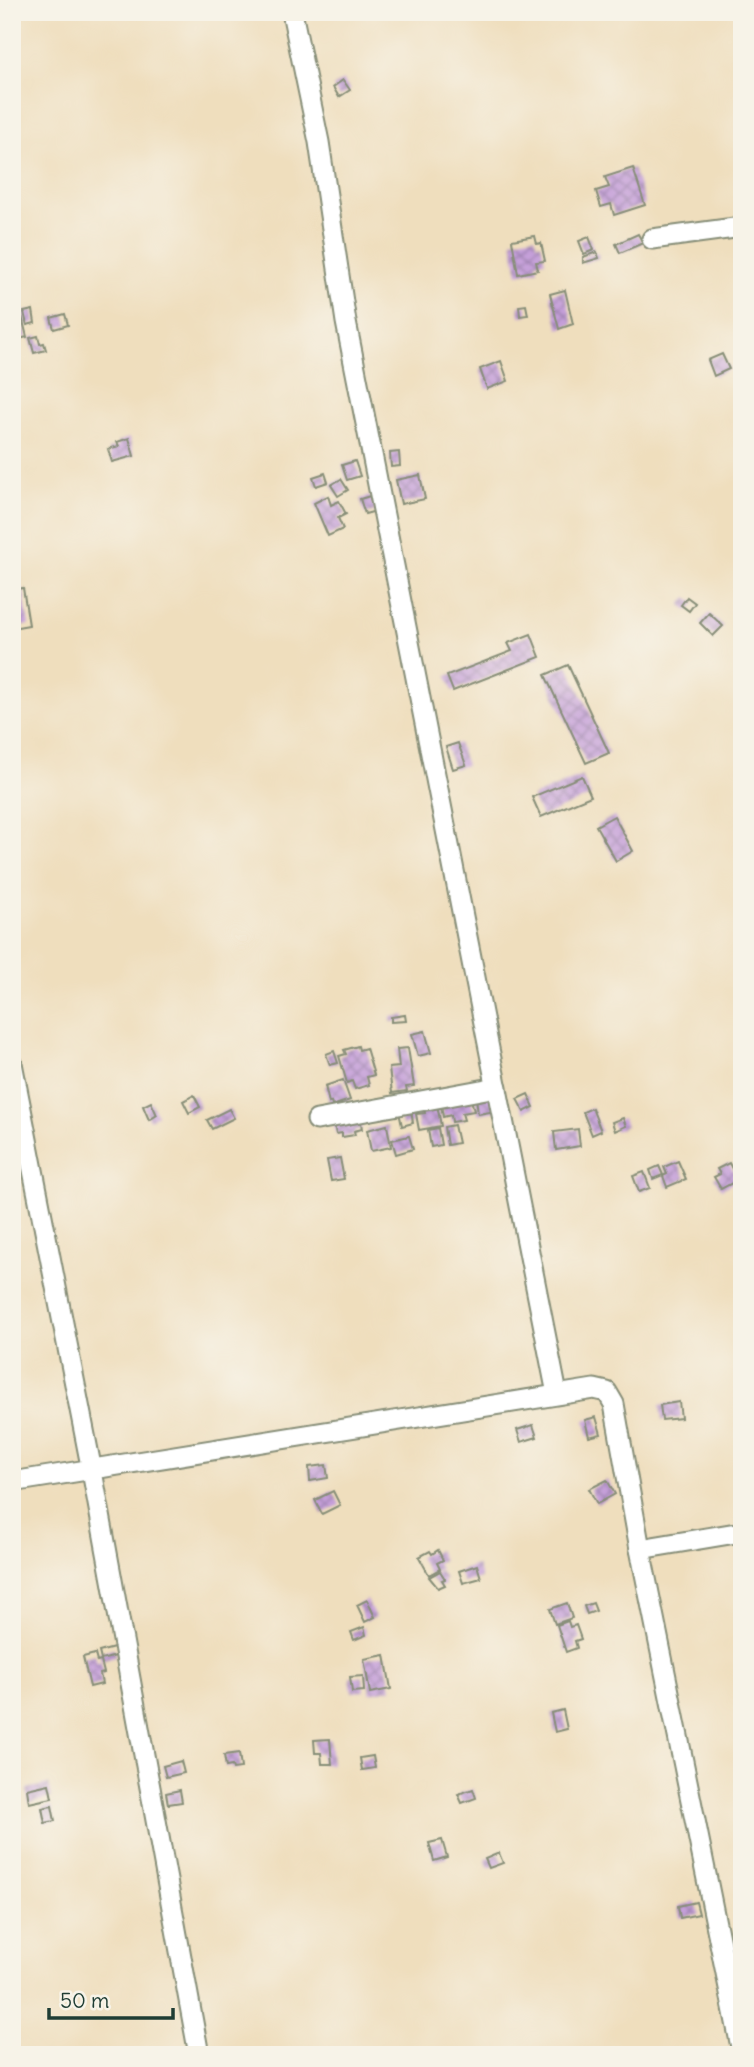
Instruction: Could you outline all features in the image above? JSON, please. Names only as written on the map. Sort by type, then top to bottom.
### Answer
[{"type":"street","points":[[292,12],[319,142],[346,322],[557,1394]]},
{"type":"street","points":[[652,239],[742,227]]},
{"type":"street","points":[[12,1063],[92,1471],[199,2055]]},
{"type":"street","points":[[317,1120],[497,1087]]},
{"type":"street","points":[[12,1482],[594,1388],[607,1392],[614,1404],[640,1549],[742,2052]]},
{"type":"street","points":[[640,1549],[742,1532]]},
{"type":"building","points":[[343,80],[350,90],[339,97],[333,87]]},
{"type":"building","points":[[633,168],[645,205],[614,215],[611,204],[601,207],[596,191],[609,187],[605,177]]},
{"type":"building","points":[[638,234],[643,243],[620,253],[616,244]]},
{"type":"building","points":[[535,236],[537,244],[541,243],[545,261],[536,262],[538,270],[518,274],[512,240]]},
{"type":"building","points":[[589,237],[594,250],[584,254],[579,241]]},
{"type":"building","points":[[597,252],[599,258],[583,263],[583,257]]},
{"type":"building","points":[[565,290],[573,324],[559,329],[550,294]]},
{"type":"building","points":[[526,305],[528,315],[520,316],[519,306]]},
{"type":"building","points":[[33,310],[35,323],[27,325],[24,312]]},
{"type":"building","points":[[16,313],[18,318],[22,317],[27,337],[12,341],[12,314]]},
{"type":"building","points":[[65,314],[68,325],[54,329],[51,318]]},
{"type":"building","points":[[38,336],[40,344],[44,343],[46,350],[34,353],[30,338]]},
{"type":"building","points":[[722,354],[729,369],[714,376],[708,360]]},
{"type":"building","points":[[501,361],[508,381],[487,389],[480,369]]},
{"type":"building","points":[[129,438],[134,456],[112,462],[108,449],[119,446],[117,442]]},
{"type":"building","points":[[399,452],[400,466],[391,467],[390,453]]},
{"type":"building","points":[[355,461],[360,476],[347,480],[342,465]]},
{"type":"building","points":[[325,473],[328,482],[316,486],[313,477]]},
{"type":"building","points":[[420,475],[425,499],[401,504],[396,480]]},
{"type":"building","points":[[341,479],[348,490],[338,496],[331,485]]},
{"type":"building","points":[[328,496],[331,505],[339,501],[346,514],[338,518],[343,529],[328,536],[314,503]]},
{"type":"building","points":[[370,496],[376,511],[365,514],[360,499]]},
{"type":"building","points":[[23,588],[29,625],[12,628],[12,590]]},
{"type":"building","points":[[687,597],[695,603],[689,611],[681,605]]},
{"type":"building","points":[[709,613],[723,626],[713,636],[700,623]]},
{"type":"building","points":[[531,634],[540,657],[453,691],[447,676],[512,651],[508,643]]},
{"type":"building","points":[[568,665],[609,753],[586,763],[545,675]]},
{"type":"building","points":[[458,743],[466,765],[453,769],[446,747]]},
{"type":"building","points":[[582,776],[591,796],[541,817],[532,797]]},
{"type":"building","points":[[614,816],[633,851],[616,861],[596,826]]},
{"type":"building","points":[[405,1015],[406,1021],[391,1022],[391,1017]]},
{"type":"building","points":[[425,1031],[431,1053],[418,1056],[412,1034]]},
{"type":"building","points":[[358,1046],[359,1050],[366,1048],[374,1075],[367,1077],[369,1085],[355,1089],[352,1081],[347,1083],[339,1056],[346,1054],[344,1050]]},
{"type":"building","points":[[408,1048],[414,1086],[406,1087],[407,1091],[392,1093],[389,1068],[399,1067],[397,1049]]},
{"type":"building","points":[[334,1051],[338,1063],[330,1065],[326,1054]]},
{"type":"building","points":[[343,1080],[350,1100],[332,1106],[325,1086]]},
{"type":"building","points":[[528,1094],[534,1107],[524,1112],[517,1099]]},
{"type":"building","points":[[194,1095],[200,1107],[189,1113],[183,1101]]},
{"type":"building","points":[[494,1095],[496,1111],[478,1114],[476,1097]]},
{"type":"building","points":[[471,1099],[474,1111],[462,1113],[464,1120],[452,1122],[451,1115],[443,1117],[441,1105]]},
{"type":"building","points":[[151,1102],[157,1115],[149,1120],[143,1106]]},
{"type":"building","points":[[437,1104],[441,1126],[419,1130],[416,1114],[425,1113],[424,1106]]},
{"type":"building","points":[[592,1108],[601,1131],[592,1135],[583,1112]]},
{"type":"building","points":[[229,1109],[234,1118],[212,1129],[207,1120]]},
{"type":"building","points":[[411,1110],[413,1123],[402,1126],[399,1112]]},
{"type":"building","points":[[360,1116],[362,1129],[354,1131],[355,1135],[342,1137],[342,1133],[336,1134],[333,1121]]},
{"type":"building","points":[[623,1118],[626,1126],[615,1131],[612,1122]]},
{"type":"building","points":[[387,1125],[391,1147],[371,1151],[367,1130]]},
{"type":"building","points":[[454,1125],[458,1143],[447,1145],[444,1127]]},
{"type":"building","points":[[438,1128],[441,1145],[431,1147],[428,1130]]},
{"type":"building","points":[[578,1129],[580,1146],[556,1150],[554,1132]]},
{"type":"building","points":[[409,1136],[413,1149],[396,1154],[392,1140]]},
{"type":"building","points":[[340,1158],[344,1179],[331,1181],[327,1160]]},
{"type":"building","points":[[678,1161],[686,1179],[667,1187],[663,1176],[667,1174],[664,1167]]},
{"type":"building","points":[[729,1163],[738,1180],[721,1189],[714,1177],[720,1174],[717,1169]]},
{"type":"building","points":[[659,1166],[663,1175],[653,1179],[650,1170]]},
{"type":"building","points":[[644,1172],[650,1188],[639,1192],[633,1176]]},
{"type":"building","points":[[14,1176],[20,1192],[12,1194],[12,1177]]},
{"type":"building","points":[[679,1402],[681,1418],[662,1420],[660,1405]]},
{"type":"building","points":[[596,1417],[601,1434],[589,1437],[585,1420]]},
{"type":"building","points":[[533,1425],[537,1437],[521,1442],[517,1430]]},
{"type":"building","points":[[326,1465],[328,1478],[310,1481],[309,1467]]},
{"type":"building","points":[[607,1480],[615,1494],[597,1504],[589,1489]]},
{"type":"building","points":[[333,1491],[340,1505],[322,1514],[315,1500]]},
{"type":"building","points":[[438,1550],[443,1560],[437,1563],[440,1569],[429,1575],[419,1557]]},
{"type":"building","points":[[477,1565],[481,1578],[463,1583],[459,1571]]},
{"type":"building","points":[[440,1571],[445,1585],[438,1588],[429,1577]]},
{"type":"building","points":[[367,1600],[375,1617],[365,1622],[357,1605]]},
{"type":"building","points":[[567,1603],[572,1618],[555,1624],[550,1609]]},
{"type":"building","points":[[593,1603],[596,1611],[587,1614],[584,1606]]},
{"type":"building","points":[[568,1621],[570,1627],[576,1625],[581,1639],[575,1641],[577,1648],[566,1652],[557,1625]]},
{"type":"building","points":[[364,1627],[366,1635],[354,1640],[351,1632]]},
{"type":"building","points":[[114,1648],[116,1656],[101,1660],[99,1652]]},
{"type":"building","points":[[95,1654],[97,1662],[101,1661],[104,1673],[100,1674],[102,1684],[90,1687],[83,1657]]},
{"type":"building","points":[[385,1655],[391,1689],[370,1693],[364,1659]]},
{"type":"building","points":[[363,1676],[364,1691],[352,1692],[350,1677]]},
{"type":"building","points":[[563,1710],[567,1729],[555,1732],[551,1713]]},
{"type":"building","points":[[330,1739],[332,1764],[322,1764],[321,1753],[315,1753],[314,1740]]},
{"type":"building","points":[[239,1753],[241,1768],[226,1767],[224,1755]]},
{"type":"building","points":[[373,1756],[375,1768],[362,1770],[360,1758]]},
{"type":"building","points":[[181,1761],[184,1773],[166,1777],[163,1766]]},
{"type":"building","points":[[49,1784],[52,1798],[29,1803],[27,1789]]},
{"type":"building","points":[[473,1789],[476,1798],[462,1803],[458,1794]]},
{"type":"building","points":[[180,1790],[182,1802],[168,1804],[166,1793]]},
{"type":"building","points":[[52,1806],[55,1821],[45,1823],[42,1808]]},
{"type":"building","points":[[442,1840],[447,1857],[434,1861],[429,1843]]},
{"type":"building","points":[[499,1853],[503,1863],[489,1868],[485,1859]]},
{"type":"building","points":[[696,1902],[699,1914],[680,1918],[678,1906]]}]
